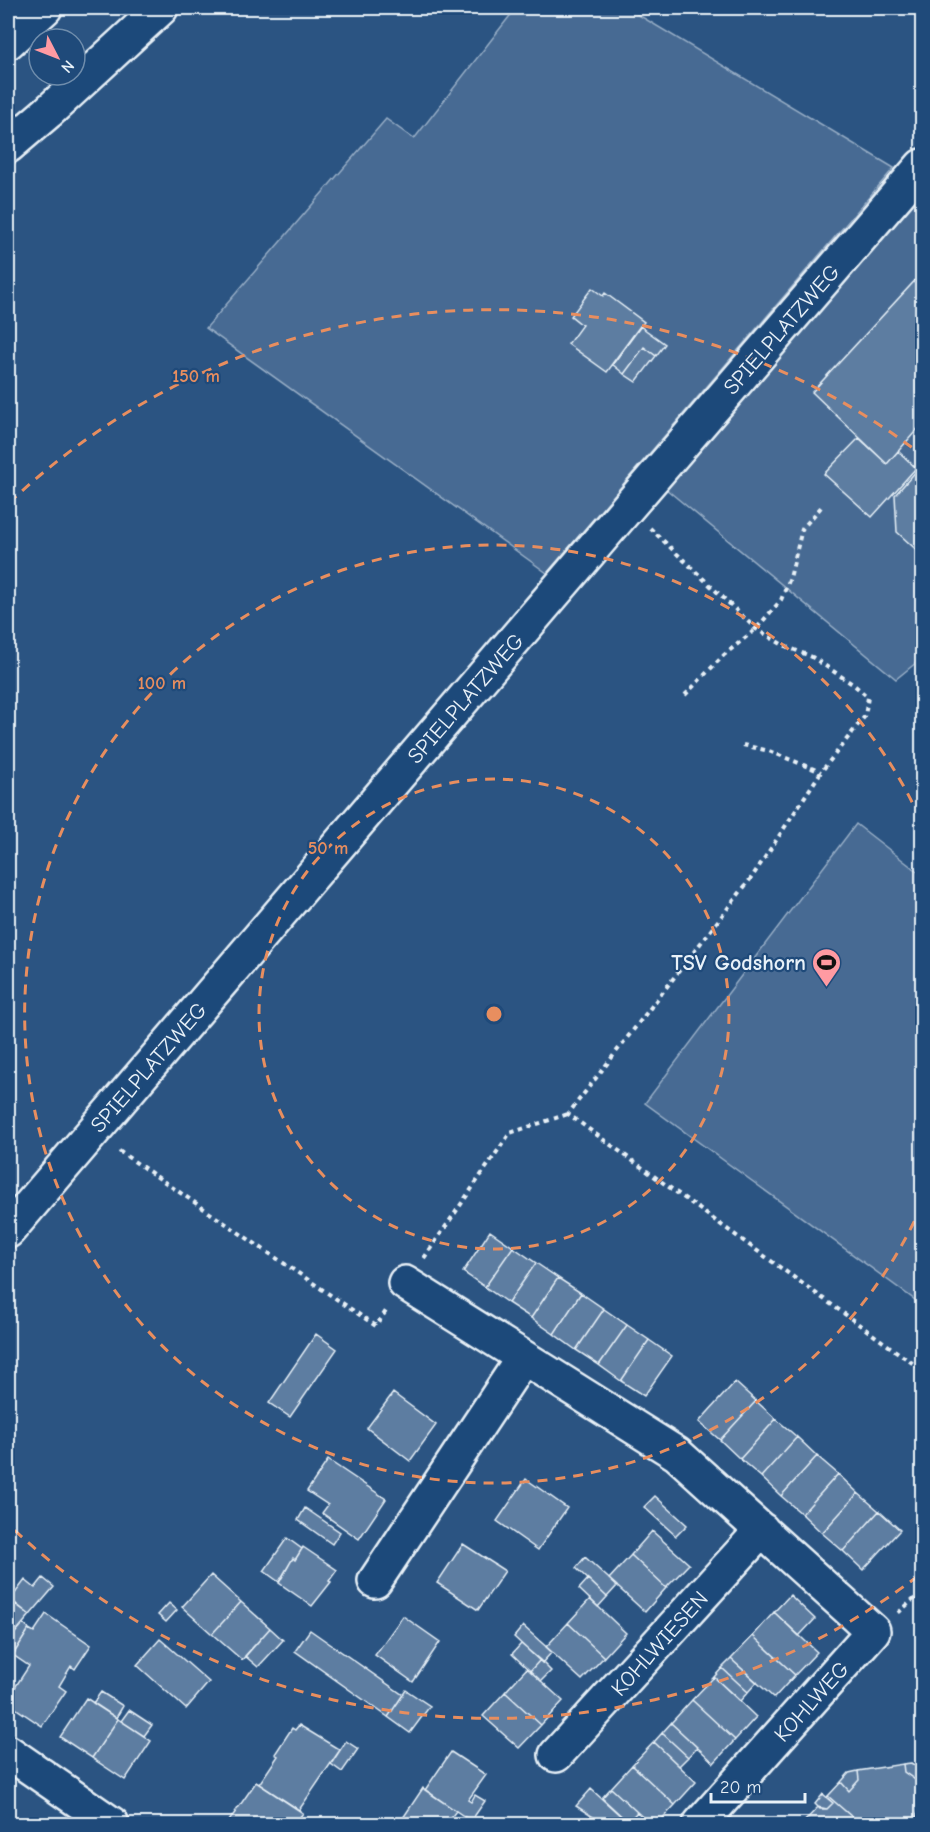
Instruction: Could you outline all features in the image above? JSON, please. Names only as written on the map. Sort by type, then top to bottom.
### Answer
[{"type":"main road","points":[[8,42],[45,8]]},
{"type":"main road","points":[[8,146],[161,8]]},
{"type":"main road","name":"SPIELPLATZWEG","points":[[8,1231],[922,166]]},
{"type":"main road","points":[[405,1283],[677,1454],[762,1530]]},
{"type":"main road","points":[[375,1581],[523,1358]]},
{"type":"main road","name":"KOHLWEG","points":[[700,1824],[873,1631],[762,1530]]},
{"type":"main road","name":"KOHLWIESEN","points":[[556,1755],[762,1530]]},
{"type":"main road","points":[[9,1757],[112,1824]]},
{"type":"path","points":[[685,695],[724,655],[756,628],[781,600],[790,578],[802,529],[823,505]]},
{"type":"path","points":[[92,1132],[376,1326],[510,1133],[568,1114],[752,877],[821,772],[865,716],[868,697],[812,657],[783,645],[756,628],[628,507]]},
{"type":"path","points":[[743,745],[769,751],[821,772]]},
{"type":"path","points":[[568,1114],[922,1370]]},
{"type":"shaded area","points":[[516,8],[627,8],[894,168],[547,573],[206,328],[386,119],[414,139]]},
{"type":"shaded area","points":[[922,193],[922,658],[896,679],[666,489]]},
{"type":"shaded area","name":"TSV Godshorn","points":[[856,824],[918,872],[922,866],[922,1305],[645,1103]]},
{"type":"building","points":[[922,273],[922,424],[887,464],[812,392]]},
{"type":"building","points":[[592,288],[603,296],[605,293],[644,322],[607,372],[568,344],[582,325],[571,316]]},
{"type":"building","points":[[640,326],[665,344],[656,356],[644,347],[624,374],[612,364]]},
{"type":"building","points":[[644,347],[656,356],[636,382],[624,374]]},
{"type":"building","points":[[859,438],[887,464],[898,451],[916,468],[872,517],[824,474]]},
{"type":"building","points":[[919,468],[922,468],[922,555],[897,532],[895,495]]},
{"type":"building","points":[[490,1231],[513,1247],[485,1287],[463,1272]]},
{"type":"building","points":[[513,1247],[536,1263],[508,1303],[485,1287]]},
{"type":"building","points":[[536,1263],[558,1278],[531,1318],[508,1303]]},
{"type":"building","points":[[558,1278],[581,1293],[554,1334],[531,1318]]},
{"type":"building","points":[[581,1293],[604,1309],[576,1350],[554,1334]]},
{"type":"building","points":[[604,1309],[627,1325],[599,1365],[576,1350]]},
{"type":"building","points":[[627,1325],[649,1340],[621,1381],[599,1365]]},
{"type":"building","points":[[316,1334],[337,1349],[290,1417],[269,1403]]},
{"type":"building","points":[[649,1340],[672,1356],[644,1396],[621,1381]]},
{"type":"building","points":[[735,1382],[756,1401],[720,1440],[699,1422]]},
{"type":"building","points":[[393,1393],[436,1425],[410,1461],[367,1428]]},
{"type":"building","points":[[756,1401],[776,1419],[740,1459],[720,1440]]},
{"type":"building","points":[[776,1419],[797,1437],[761,1477],[740,1459]]},
{"type":"building","points":[[797,1437],[817,1456],[781,1496],[761,1477]]},
{"type":"building","points":[[817,1456],[838,1474],[802,1514],[781,1496]]},
{"type":"building","points":[[328,1460],[386,1499],[359,1539],[322,1513],[328,1505],[307,1491]]},
{"type":"building","points":[[838,1474],[858,1493],[822,1533],[802,1514]]},
{"type":"building","points":[[526,1479],[567,1508],[538,1550],[497,1521]]},
{"type":"building","points":[[858,1493],[879,1511],[843,1551],[822,1533]]},
{"type":"building","points":[[655,1496],[687,1525],[676,1536],[644,1507]]},
{"type":"building","points":[[305,1508],[340,1532],[332,1544],[298,1520]]},
{"type":"building","points":[[879,1511],[900,1530],[863,1570],[843,1551]]},
{"type":"building","points":[[652,1531],[689,1564],[666,1588],[631,1555]]},
{"type":"building","points":[[287,1538],[302,1549],[295,1560],[293,1558],[279,1582],[264,1571]]},
{"type":"building","points":[[463,1544],[505,1571],[478,1610],[437,1583]]},
{"type":"building","points":[[303,1547],[337,1570],[329,1581],[331,1582],[312,1606],[279,1583],[293,1558],[295,1560]]},
{"type":"building","points":[[631,1555],[666,1588],[645,1612],[609,1579]]},
{"type":"building","points":[[585,1557],[617,1586],[607,1597],[576,1568]]},
{"type":"building","points":[[211,1575],[241,1602],[212,1634],[182,1607]]},
{"type":"building","points":[[43,1578],[54,1587],[30,1615],[10,1600],[25,1580],[35,1588]]},
{"type":"building","points":[[588,1579],[607,1597],[598,1607],[579,1589]]},
{"type":"building","points":[[790,1595],[815,1619],[799,1636],[774,1612]]},
{"type":"building","points":[[8,1598],[16,1604],[8,1616]]},
{"type":"building","points":[[590,1599],[626,1633],[604,1657],[568,1623]]},
{"type":"building","points":[[241,1602],[270,1628],[242,1660],[212,1634]]},
{"type":"building","points":[[169,1603],[177,1610],[166,1622],[158,1615]]},
{"type":"building","points":[[16,1604],[30,1615],[8,1641],[8,1616]]},
{"type":"building","points":[[774,1612],[817,1652],[795,1675],[753,1636]]},
{"type":"building","points":[[46,1614],[91,1645],[75,1669],[71,1666],[59,1686],[66,1691],[42,1726],[8,1703],[8,1698],[29,1666],[13,1655],[29,1629],[34,1632]]},
{"type":"building","points":[[403,1616],[440,1642],[413,1682],[375,1655]]},
{"type":"building","points":[[568,1623],[604,1657],[582,1680],[546,1647]]},
{"type":"building","points":[[23,1624],[29,1629],[13,1655],[8,1652],[8,1641]]},
{"type":"building","points":[[523,1626],[552,1652],[542,1663],[514,1637]]},
{"type":"building","points":[[270,1628],[283,1640],[258,1667],[245,1656]]},
{"type":"building","points":[[310,1630],[403,1695],[388,1717],[295,1651]]},
{"type":"building","points":[[753,1636],[795,1675],[774,1698],[731,1659]]},
{"type":"building","points":[[160,1639],[209,1682],[186,1709],[137,1665]]},
{"type":"building","points":[[521,1644],[540,1660],[530,1671],[512,1654]]},
{"type":"building","points":[[731,1659],[757,1682],[748,1692],[722,1668]]},
{"type":"building","points":[[540,1660],[551,1671],[541,1681],[530,1671]]},
{"type":"building","points":[[527,1668],[563,1701],[541,1725],[505,1692]]},
{"type":"building","points":[[722,1668],[748,1692],[740,1701],[714,1677]]},
{"type":"building","points":[[714,1677],[756,1717],[735,1740],[692,1700]]},
{"type":"building","points":[[406,1690],[430,1706],[410,1733],[388,1717]]},
{"type":"building","points":[[101,1692],[123,1706],[116,1718],[93,1703]]},
{"type":"building","points":[[505,1692],[541,1725],[519,1748],[483,1716]]},
{"type":"building","points":[[86,1698],[118,1719],[92,1758],[60,1737]]},
{"type":"building","points":[[692,1700],[735,1740],[714,1763],[671,1723]]},
{"type":"building","points":[[129,1710],[152,1725],[144,1736],[121,1721]]},
{"type":"building","points":[[118,1719],[151,1741],[125,1780],[92,1758]]},
{"type":"building","points":[[671,1723],[697,1747],[688,1757],[662,1733]]},
{"type":"building","points":[[299,1725],[340,1750],[299,1810],[259,1784],[278,1756],[275,1754],[292,1728],[295,1730]]},
{"type":"building","points":[[662,1733],[688,1757],[679,1766],[654,1742]]},
{"type":"building","points":[[346,1741],[358,1749],[342,1772],[331,1764]]},
{"type":"building","points":[[654,1742],[696,1782],[675,1805],[632,1765]]},
{"type":"building","points":[[451,1752],[486,1775],[468,1800],[471,1802],[475,1795],[485,1801],[471,1821],[425,1790]]},
{"type":"building","points":[[911,1763],[922,1770],[917,1781],[904,1772],[903,1764]]},
{"type":"building","points":[[903,1764],[904,1772],[917,1781],[922,1770],[922,1806],[912,1824],[860,1824],[828,1796],[841,1782],[849,1791],[859,1780],[858,1771]]},
{"type":"building","points":[[632,1765],[675,1805],[657,1824],[650,1824],[611,1788]]},
{"type":"building","points":[[858,1771],[859,1780],[849,1791],[841,1782],[849,1773]]},
{"type":"building","points":[[256,1782],[303,1813],[295,1824],[227,1824]]},
{"type":"building","points":[[423,1788],[456,1811],[446,1824],[399,1824]]},
{"type":"building","points":[[611,1788],[637,1812],[628,1822],[602,1798]]},
{"type":"building","points":[[591,1789],[623,1818],[617,1824],[604,1824],[576,1806]]},
{"type":"building","points":[[823,1794],[833,1803],[827,1809],[820,1809],[815,1804]]},
{"type":"building","points":[[828,1796],[860,1824],[802,1824],[818,1807],[827,1809],[833,1803],[827,1798]]},
{"type":"building","points":[[922,1806],[922,1824],[912,1824]]},
{"type":"place","name":"TSV Godshorn","points":[[827,988]]}]
